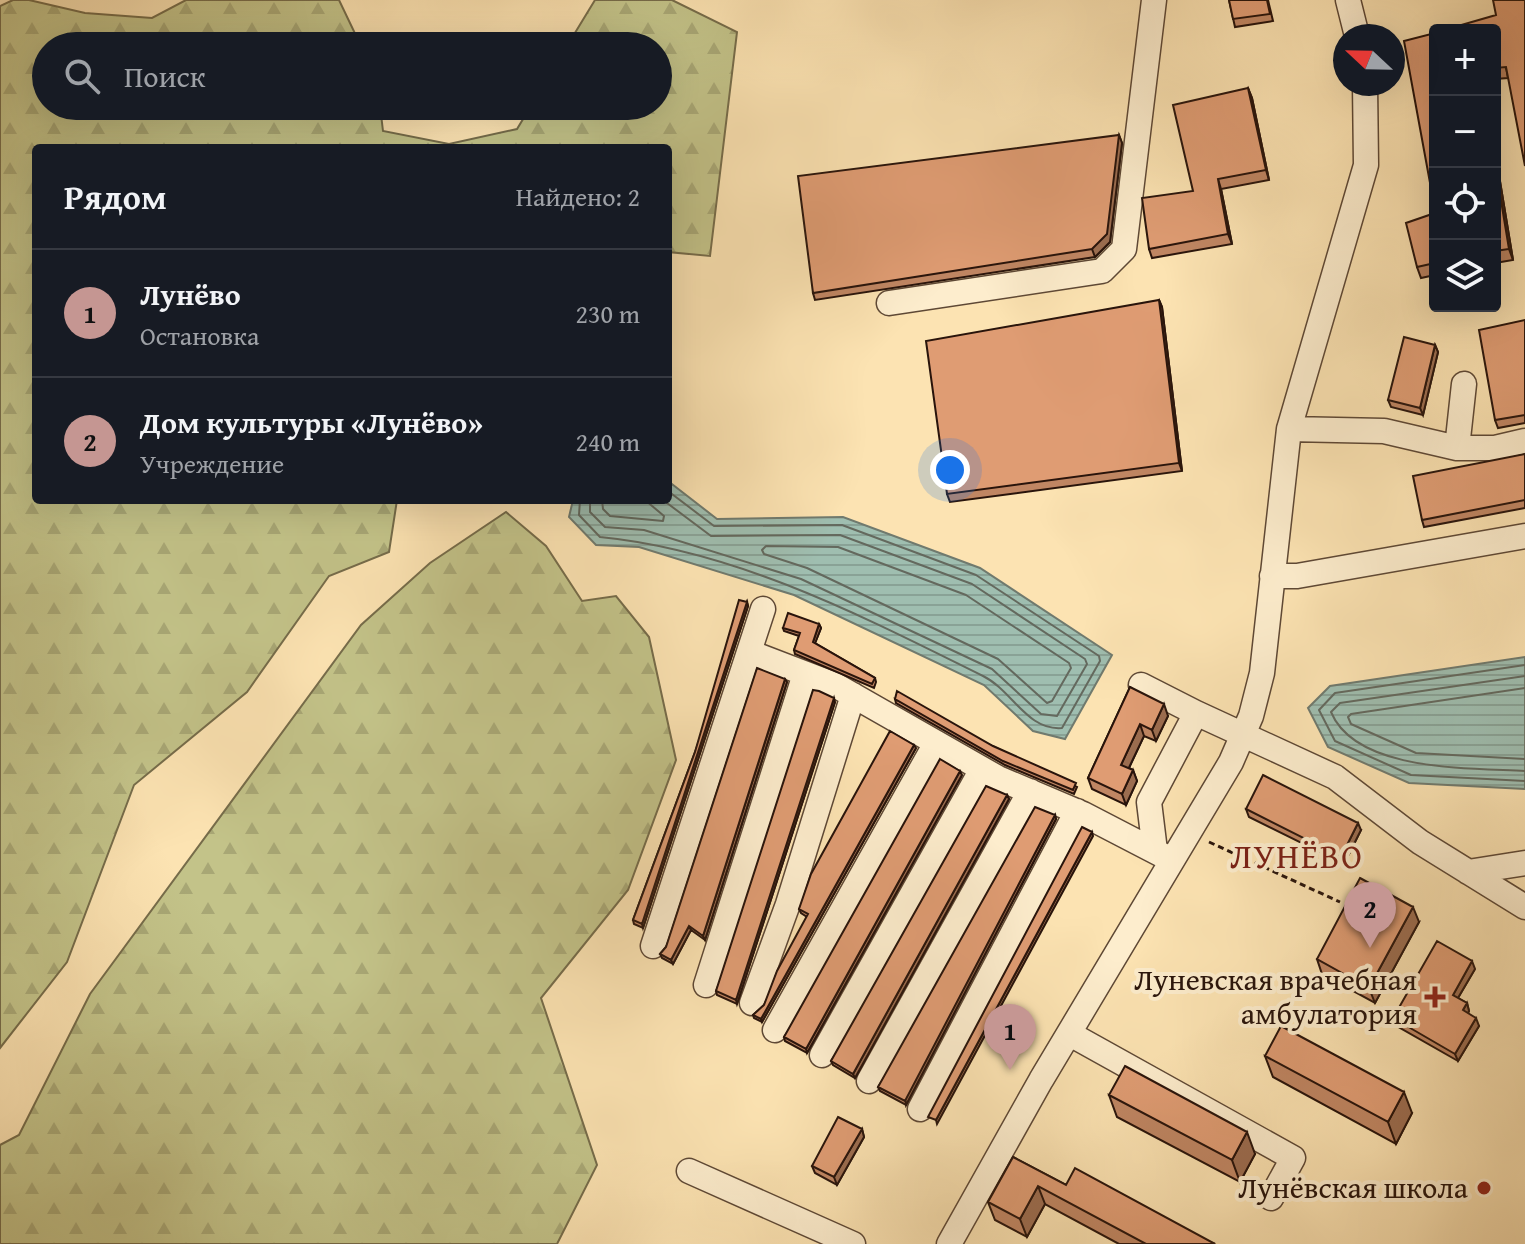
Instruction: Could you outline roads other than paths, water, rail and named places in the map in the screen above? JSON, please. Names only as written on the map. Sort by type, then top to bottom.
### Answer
[{"type":"street","points":[[889,303],[1102,271],[1124,249],[1154,0]]},
{"type":"street","points":[[1348,0],[1354,24]]},
{"type":"street","points":[[949,1244],[1070,1034],[1164,856],[1189,833],[1242,735],[1262,673],[1289,429],[1366,165],[1365,96]]},
{"type":"street","points":[[1457,448],[1464,384]]},
{"type":"street","points":[[1289,429],[1384,431],[1457,448],[1495,448],[1525,441]]},
{"type":"street","points":[[1272,576],[1297,576],[1525,536]]},
{"type":"street","points":[[653,946],[763,609]]},
{"type":"street","points":[[749,652],[853,695],[982,769],[1077,811],[1164,856]]},
{"type":"street","points":[[706,985],[805,674]]},
{"type":"street","points":[[1141,685],[1335,777],[1420,842],[1525,907]]},
{"type":"street","points":[[752,1003],[788,904],[853,695]]},
{"type":"street","points":[[1164,856],[1149,802],[1196,713]]},
{"type":"street","points":[[775,1030],[936,743]]},
{"type":"street","points":[[822,1055],[982,769]]},
{"type":"street","points":[[869,1081],[1030,791]]},
{"type":"street","points":[[920,1109],[1077,811]]},
{"type":"street","points":[[1468,872],[1525,863]]},
{"type":"street","points":[[1070,1034],[1293,1158],[1271,1198]]},
{"type":"street","points":[[689,1171],[853,1244]]},
{"type":"water","points":[[672,484],[717,519],[843,517],[980,568],[1112,655],[1065,739],[1033,731],[984,685],[794,595],[639,547],[596,545],[569,517],[572,504],[672,504]]},
{"type":"water","points":[[1525,657],[1525,789],[1409,783],[1328,747],[1308,708],[1330,686]]},
{"type":"place","name":"Дом культуры «Лунёво»","points":[[1370,948]]},
{"type":"place","name":"Луневская врачебная амбулатория","points":[[1435,997]]},
{"type":"place","name":"Лунёво","points":[[1010,1070]]},
{"type":"place","name":"Лунёвская школа","points":[[1484,1188]]},
{"type":"district","name":"ЛУНЁВО","points":[[1297,856]]}]
